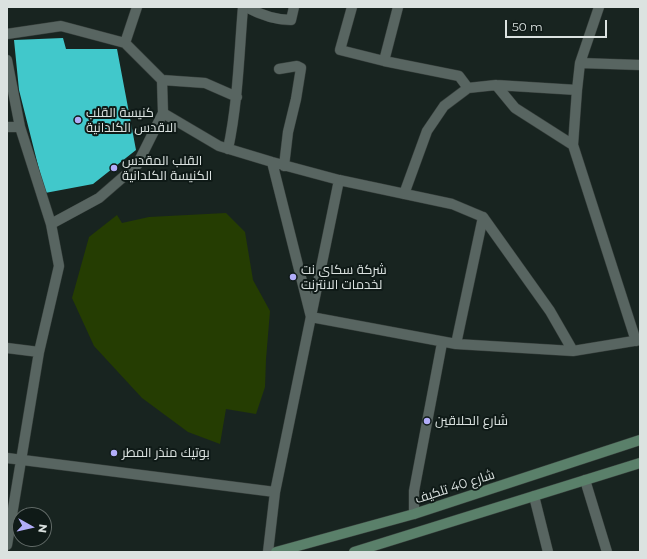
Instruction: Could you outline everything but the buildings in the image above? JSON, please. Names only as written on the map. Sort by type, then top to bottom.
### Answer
[{"type":"main road","name":"شارع 40 تلكيف","points":[[276,552],[414,514],[640,440]]},
{"type":"main road","points":[[354,552],[640,463]]},
{"type":"street","points":[[125,43],[137,7]]},
{"type":"street","points":[[228,149],[237,97],[243,7]]},
{"type":"street","points":[[246,7],[256,12],[284,20],[291,20],[294,7]]},
{"type":"street","points":[[352,7],[340,50],[384,61],[459,76],[468,88]]},
{"type":"street","points":[[384,61],[398,7]]},
{"type":"street","points":[[311,317],[442,343],[573,351],[638,341],[573,145],[580,63],[599,7]]},
{"type":"street","points":[[7,34],[61,26],[125,43],[162,80],[205,83],[237,97]]},
{"type":"street","points":[[7,60],[20,127],[50,224],[59,266],[38,352],[7,546]]},
{"type":"street","points":[[580,63],[640,65]]},
{"type":"street","points":[[279,69],[297,66],[301,68],[296,99],[288,132],[284,166]]},
{"type":"street","points":[[50,224],[99,198],[137,164],[163,113],[162,80]]},
{"type":"street","points":[[404,194],[427,132],[444,106],[468,88],[496,85],[577,90]]},
{"type":"street","points":[[496,85],[515,108],[573,145]]},
{"type":"street","points":[[163,113],[219,146],[228,149],[284,166],[339,180],[452,204],[483,217],[550,311],[573,351]]},
{"type":"street","points":[[7,127],[20,127]]},
{"type":"street","points":[[272,162],[311,317]]},
{"type":"street","points":[[268,552],[275,492],[339,180]]},
{"type":"street","points":[[456,344],[483,217]]},
{"type":"street","points":[[414,514],[414,491],[442,343]]},
{"type":"street","points":[[7,348],[38,352]]},
{"type":"street","points":[[7,458],[275,492]]},
{"type":"street","points":[[585,480],[607,552]]},
{"type":"street","points":[[534,496],[548,552]]},
{"type":"green space","points":[[226,213],[245,232],[253,280],[270,311],[265,387],[256,414],[226,409],[220,444],[188,432],[142,398],[94,346],[72,298],[89,237],[117,215],[122,223],[149,217]]},
{"type":"place","name":"كنيسة القلب الاقدس الكلدانية","points":[[78,120]]},
{"type":"place","name":"القلب المقدس الكنيسة الكلدانية","points":[[114,168]]},
{"type":"place","name":"شركة سكاي نت لخدمات الانترنت","points":[[293,277]]},
{"type":"place","name":"شارع الحلاقين","points":[[427,421]]},
{"type":"place","name":"بوتيك منذر المطر","points":[[114,453]]}]
